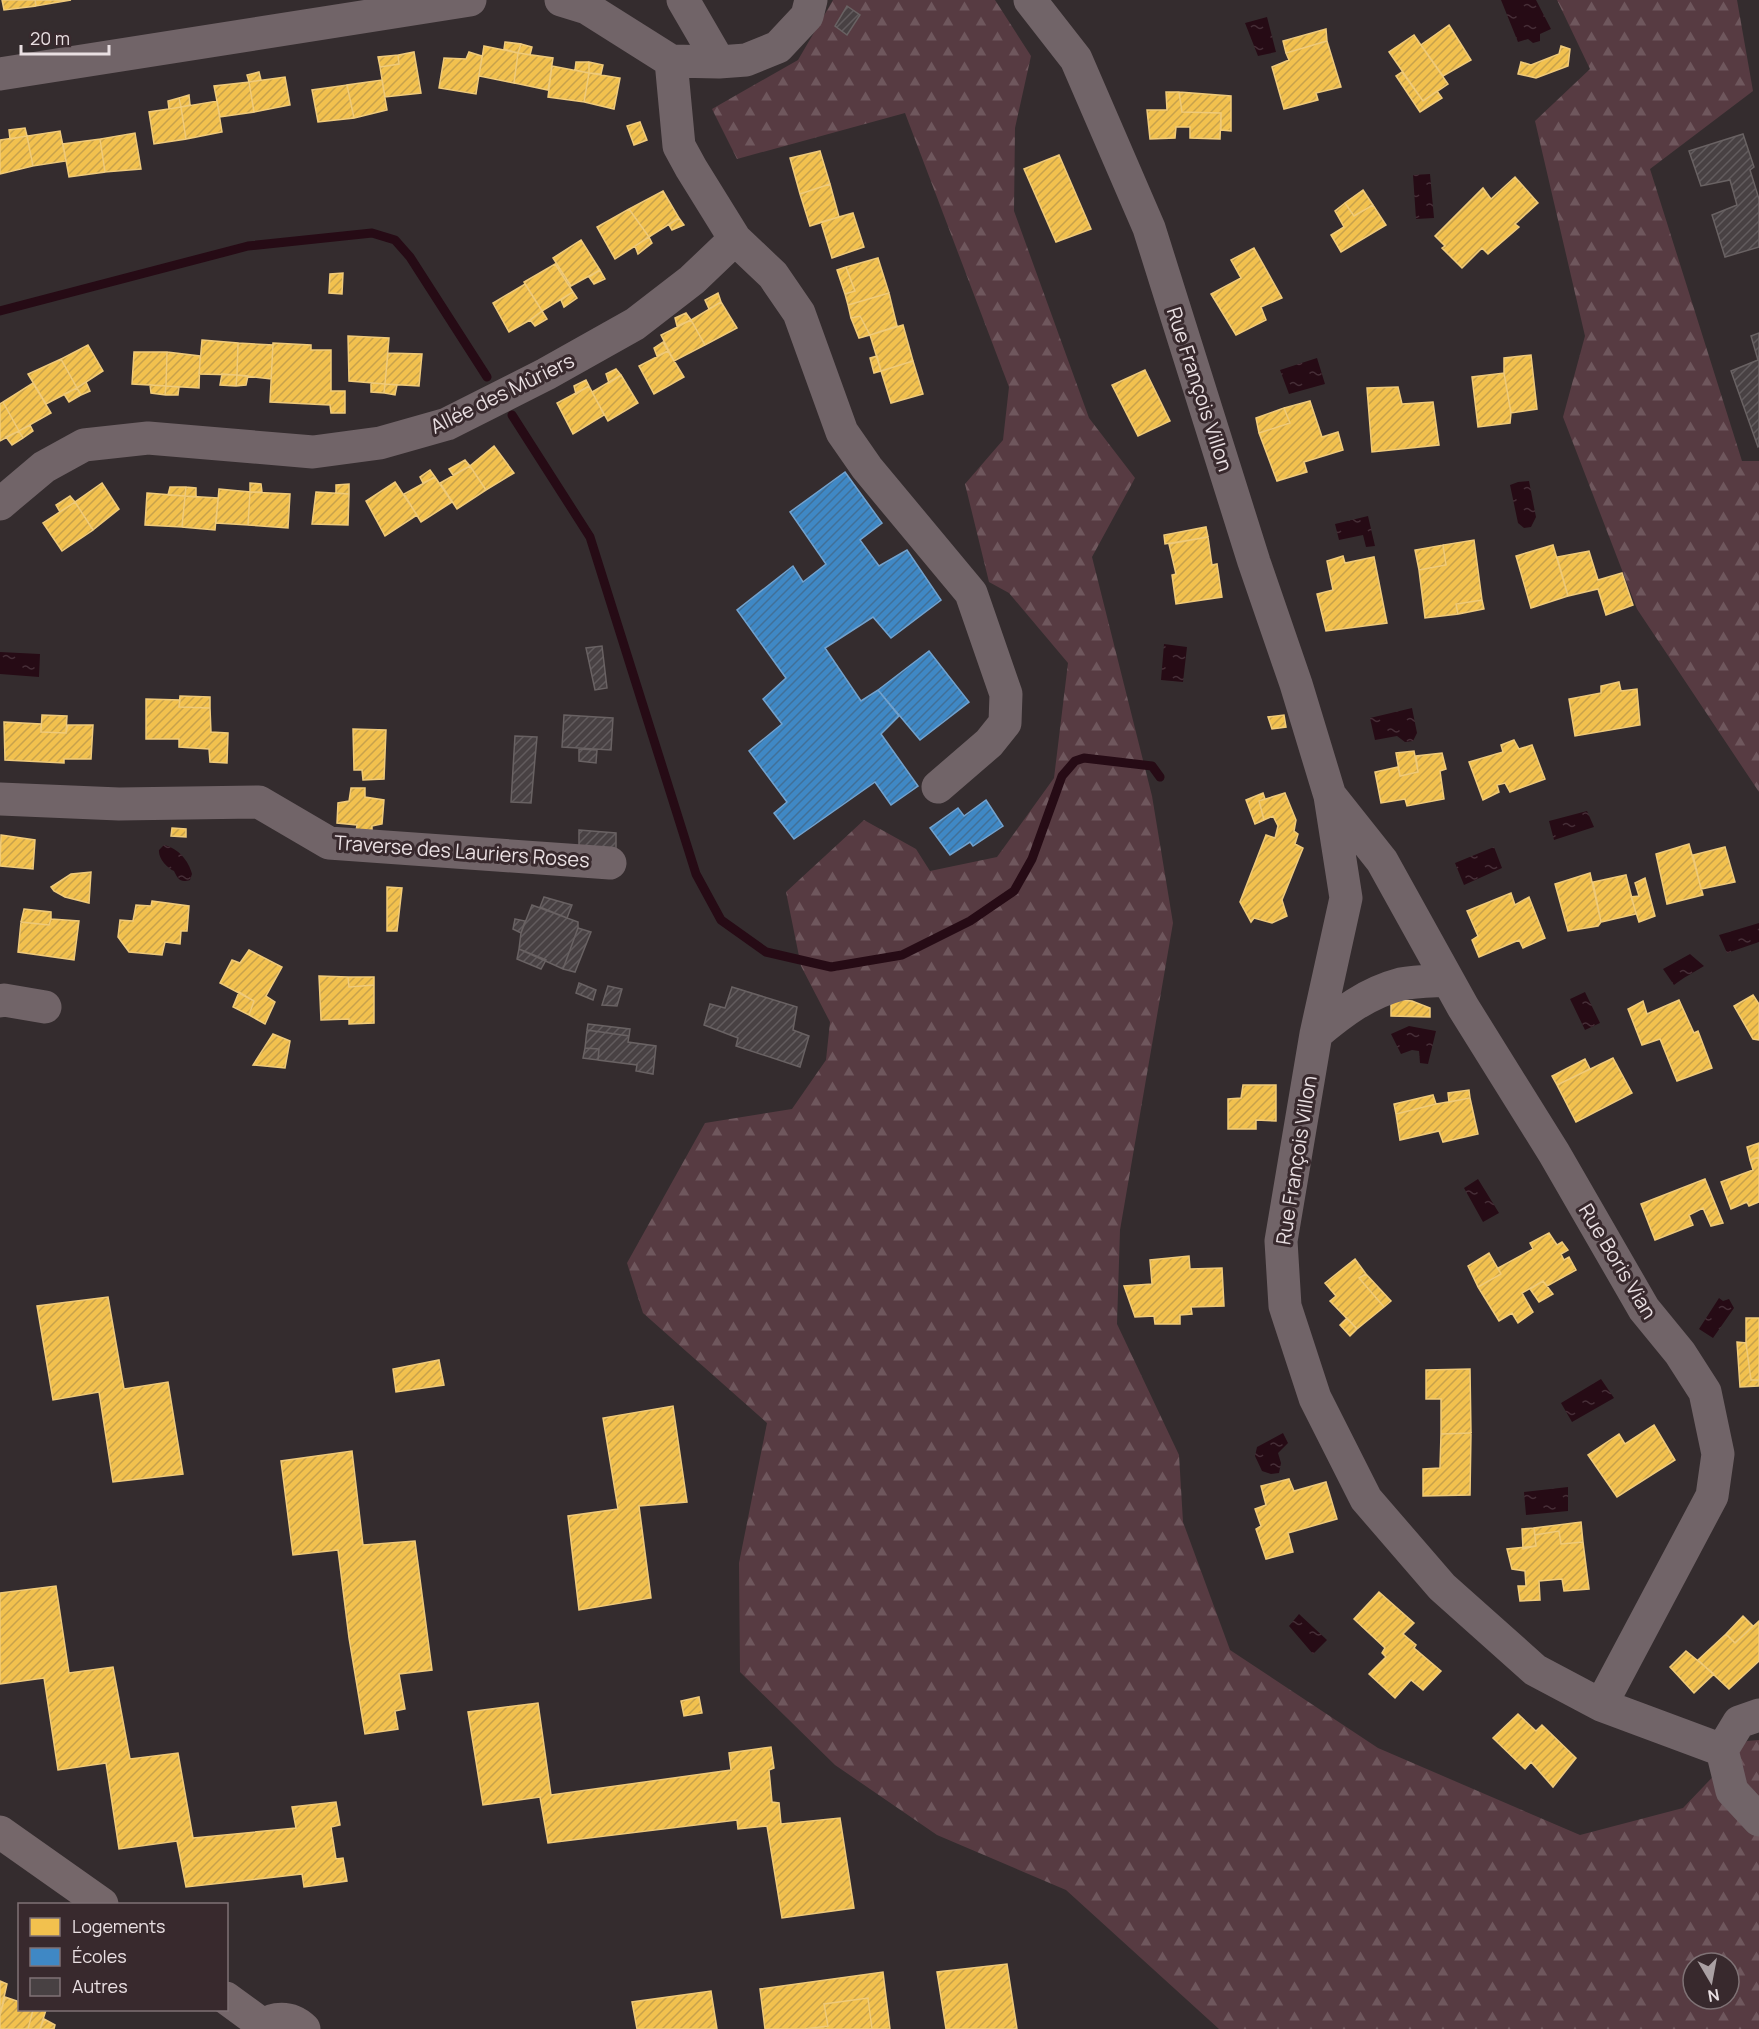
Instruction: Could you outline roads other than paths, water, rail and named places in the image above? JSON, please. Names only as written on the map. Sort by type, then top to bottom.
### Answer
[{"type":"street","points":[[0,74],[470,0]]},
{"type":"street","points":[[561,0],[587,8],[671,61],[718,62],[746,60],[778,47],[807,16],[812,0]]},
{"type":"street","points":[[683,0],[718,62]]},
{"type":"street","name":"Rue François Villon","points":[[1030,0],[1076,59],[1149,228],[1330,796],[1346,898],[1316,1034],[1281,1241],[1285,1306],[1315,1398],[1366,1499],[1442,1587],[1535,1670],[1600,1705],[1722,1750]]},
{"type":"street","points":[[671,61],[679,146],[735,239],[773,275],[799,313],[842,432],[867,468],[971,593],[1006,694],[1005,723],[989,743],[938,787]]},
{"type":"street","name":"Allée des Mûriers","points":[[0,504],[44,467],[84,446],[148,438],[313,452],[380,443],[447,424],[546,374],[635,324],[692,280],[735,239]]},
{"type":"street","name":"Rue François Villon","points":[[1330,796],[1382,861]]},
{"type":"street","name":"Traverse des Lauriers Roses","points":[[0,799],[119,804],[259,802],[328,843],[610,863]]},
{"type":"street","name":"Rue Boris Vian","points":[[1382,861],[1448,980],[1554,1153],[1644,1309],[1680,1353],[1705,1392],[1718,1454],[1712,1496],[1600,1705]]},
{"type":"street","points":[[1316,1034],[1342,1012],[1368,995],[1402,984],[1448,980]]},
{"type":"street","points":[[0,1001],[45,1006]]},
{"type":"street","points":[[1759,1715],[1739,1722],[1722,1750],[1732,1791],[1759,1820]]},
{"type":"street","points":[[0,1832],[99,1903]]},
{"type":"street","points":[[228,2000],[262,2027],[270,2021],[286,2019],[294,2021],[304,2029]]},
{"type":"water","points":[[1501,0],[1536,0],[1551,29],[1540,34],[1540,41],[1533,43],[1528,39],[1518,42]]},
{"type":"water","points":[[1267,17],[1276,52],[1258,56],[1245,23]]},
{"type":"water","points":[[1430,174],[1434,218],[1416,219],[1413,175]]},
{"type":"water","points":[[1317,358],[1325,384],[1289,394],[1280,370]]},
{"type":"water","points":[[1529,481],[1536,517],[1531,527],[1524,528],[1518,523],[1510,485]]},
{"type":"water","points":[[1368,516],[1375,546],[1366,547],[1363,535],[1339,540],[1335,524]]},
{"type":"water","points":[[1164,644],[1187,647],[1183,682],[1161,680]]},
{"type":"water","points":[[0,652],[40,654],[39,677],[0,674]]},
{"type":"water","points":[[1412,708],[1417,733],[1413,741],[1405,742],[1397,736],[1375,740],[1370,718]]},
{"type":"water","points":[[1587,811],[1594,827],[1554,840],[1549,821]]},
{"type":"water","points":[[164,845],[174,849],[186,860],[192,874],[190,880],[180,880],[164,862],[159,850]]},
{"type":"water","points":[[1494,847],[1502,868],[1464,885],[1455,863]]},
{"type":"water","points":[[1759,923],[1759,942],[1727,953],[1719,935]]},
{"type":"water","points":[[1690,954],[1704,966],[1674,985],[1663,969]]},
{"type":"water","points":[[1585,992],[1600,1023],[1585,1030],[1570,999]]},
{"type":"water","points":[[1409,1026],[1436,1031],[1428,1064],[1420,1063],[1419,1051],[1412,1050],[1401,1054],[1391,1034]]},
{"type":"water","points":[[1478,1179],[1499,1213],[1483,1222],[1464,1188]]},
{"type":"water","points":[[1719,1298],[1723,1301],[1729,1299],[1734,1308],[1713,1338],[1699,1329]]},
{"type":"water","points":[[1601,1379],[1614,1398],[1572,1422],[1561,1403]]},
{"type":"water","points":[[1283,1433],[1288,1443],[1278,1453],[1281,1463],[1279,1473],[1271,1474],[1262,1471],[1255,1456],[1257,1447]]},
{"type":"water","points":[[1568,1487],[1568,1511],[1526,1515],[1524,1492]]},
{"type":"water","points":[[1299,1614],[1327,1640],[1313,1654],[1289,1626]]},
{"type":"waterway","points":[[0,311],[248,246],[372,233],[395,240],[410,257],[487,377]]},
{"type":"waterway","points":[[512,415],[590,537],[696,874],[721,920],[766,952],[831,967],[902,955],[970,921],[1014,891],[1032,859],[1062,776],[1075,761],[1084,758],[1152,766],[1160,777]]}]
